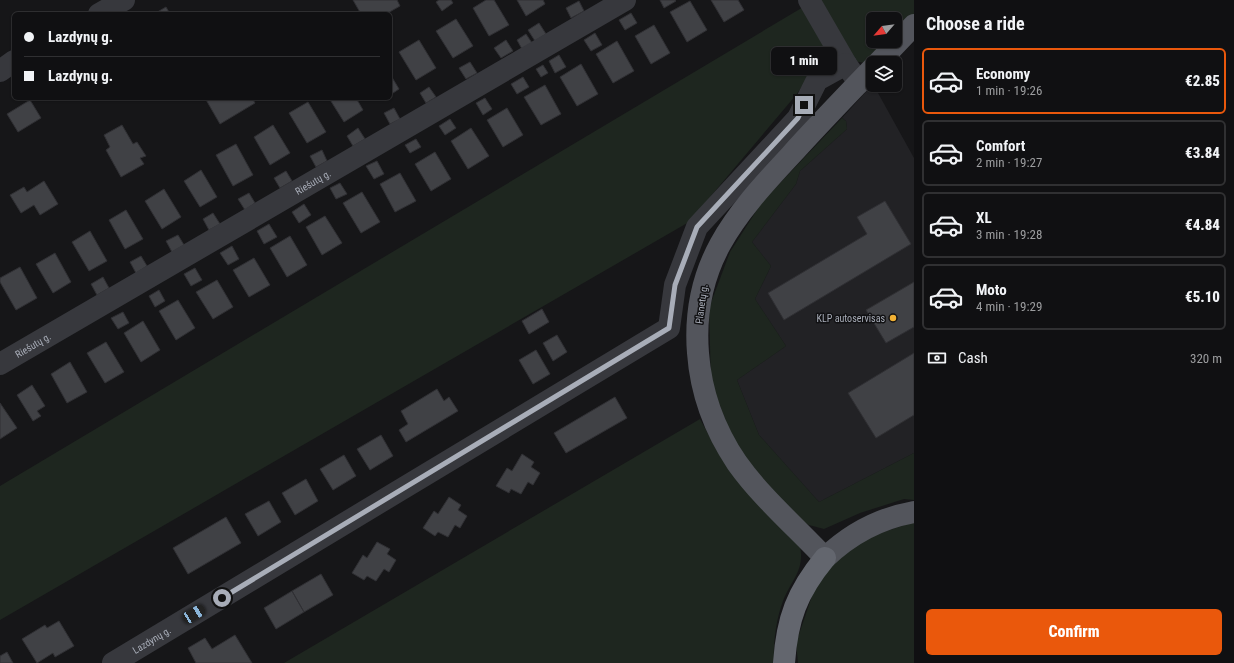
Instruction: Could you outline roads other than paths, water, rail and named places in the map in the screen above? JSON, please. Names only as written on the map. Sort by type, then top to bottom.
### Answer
[{"type":"highway","points":[[784,663],[786,639],[793,609],[807,582],[825,558]]},
{"type":"main road","points":[[885,56],[914,25]]},
{"type":"main road","name":"Planetų g.","points":[[825,558],[758,489],[738,463],[721,436],[712,417],[700,379],[697,343],[699,306],[709,266],[734,222],[750,198],[866,75]]},
{"type":"main road","points":[[825,558],[836,547],[867,527],[898,515],[914,512]]},
{"type":"street","points":[[103,12],[124,0]]},
{"type":"street","name":"Riešutų g.","points":[[0,364],[625,0]]},
{"type":"street","points":[[809,0],[846,64],[866,75]]},
{"type":"street","points":[[0,70],[12,62]]},
{"type":"street","name":"Lazdynų g.","points":[[113,663],[669,328],[675,285],[697,227],[798,118],[817,80],[846,64]]},
{"type":"place","name":"KLP autoservisas","points":[[893,318]]}]
